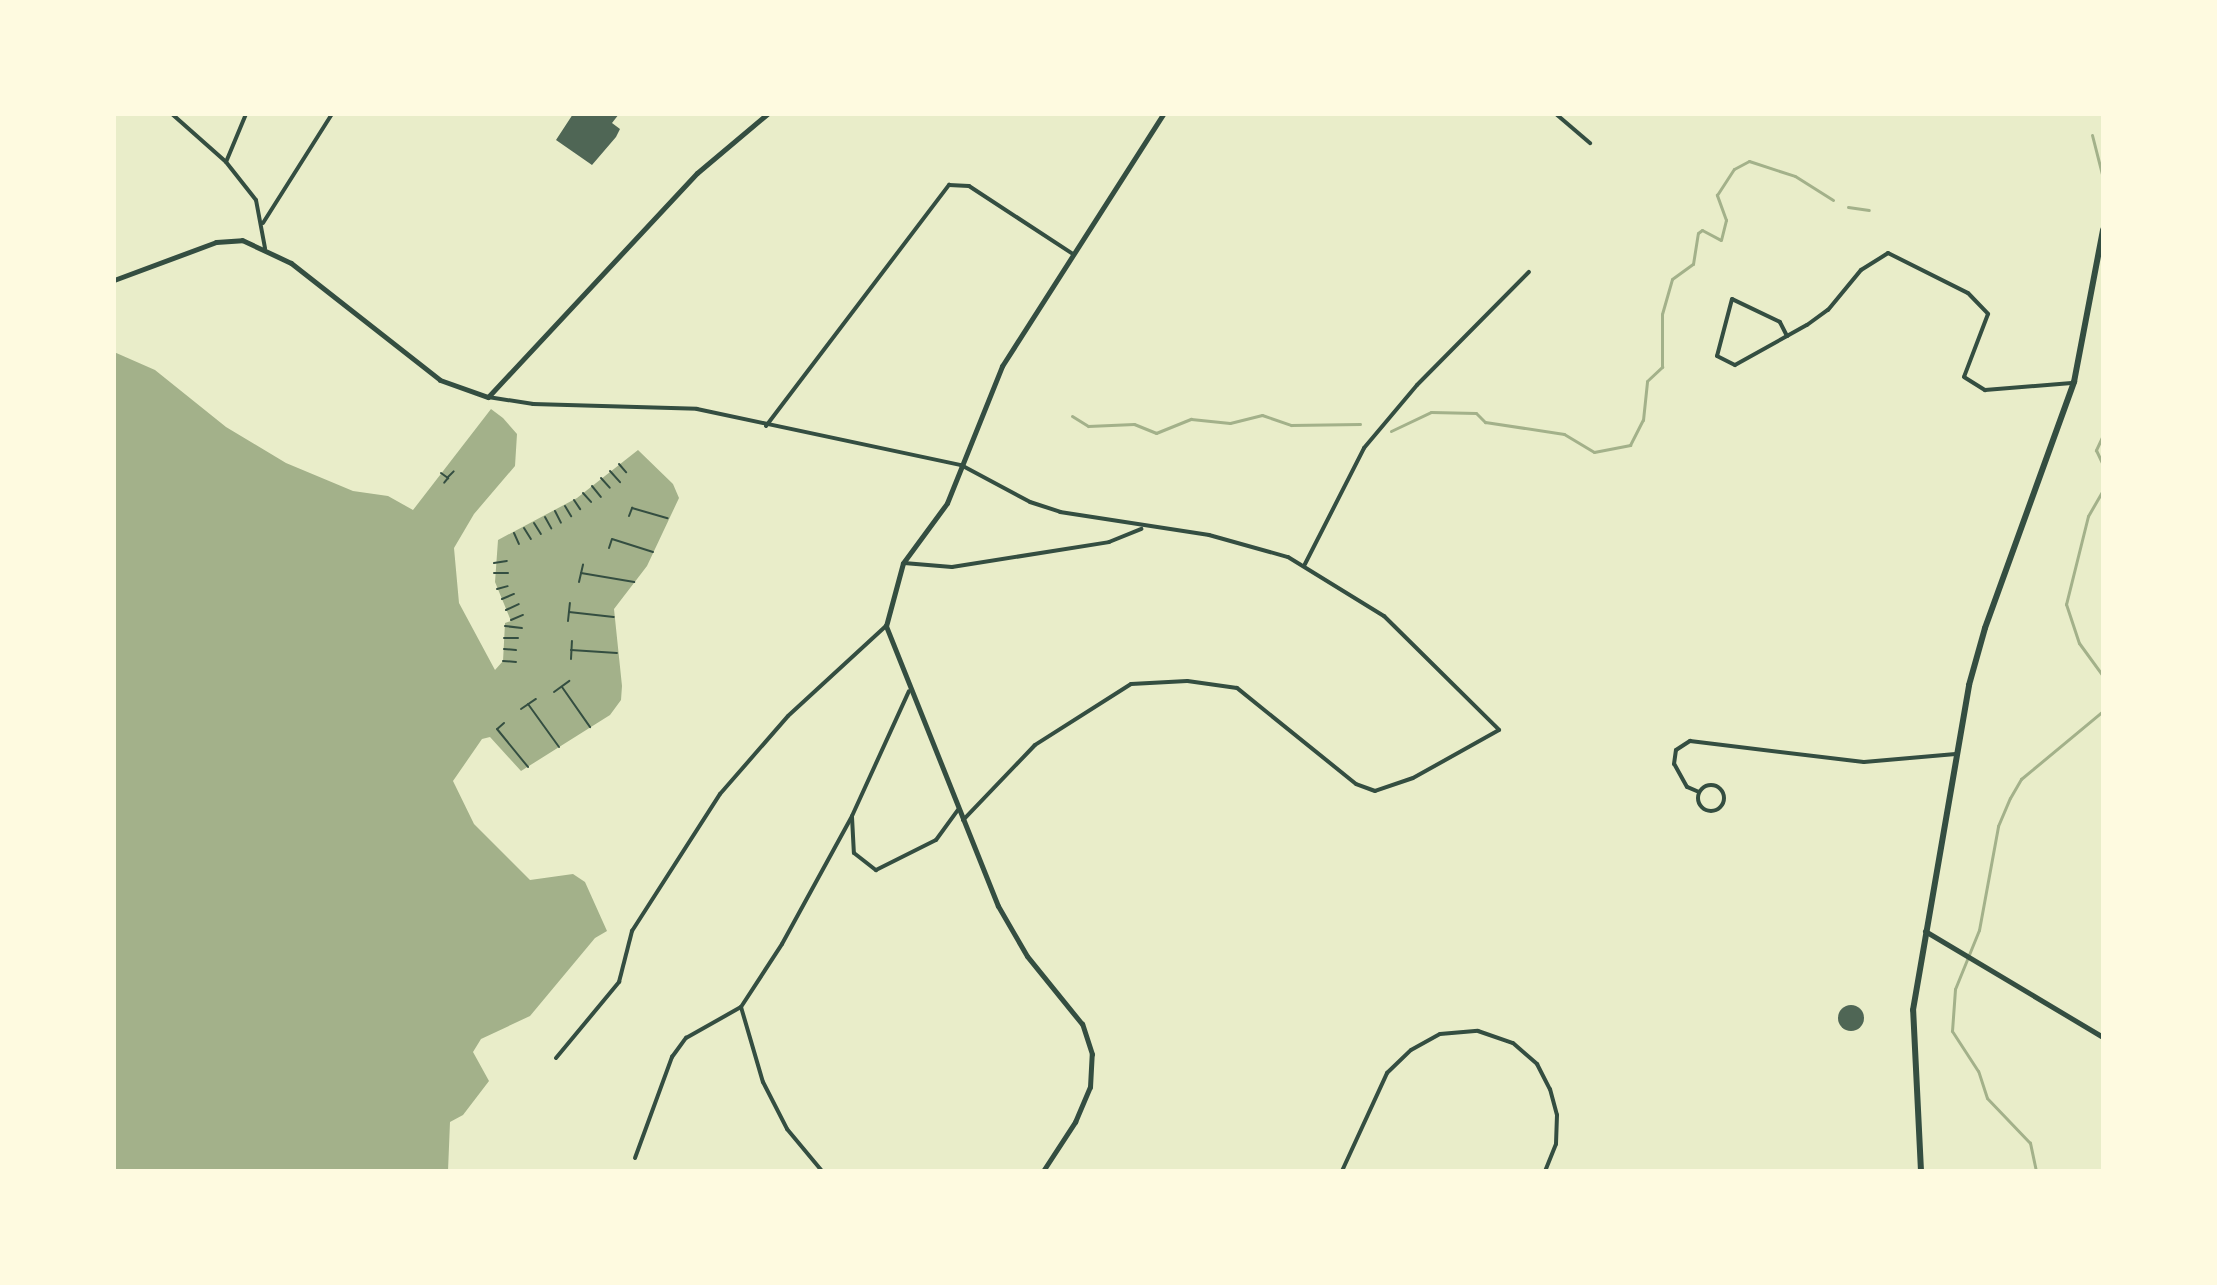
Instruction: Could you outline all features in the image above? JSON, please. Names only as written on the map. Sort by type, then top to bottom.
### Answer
[{"type":"main road","points":[[1921,1171],[1913,1010],[1956,754],[1982,636],[2074,382],[2103,230]]},
{"type":"street","points":[[172,114],[226,162],[256,200],[263,223],[265,248]]},
{"type":"street","points":[[226,162],[246,114]]},
{"type":"street","points":[[263,223],[332,114]]},
{"type":"street","points":[[488,397],[697,173],[767,114]]},
{"type":"street","points":[[556,1058],[619,982],[632,931],[720,794],[788,716],[886,626],[903,563],[947,503],[1002,366],[1163,114]]},
{"type":"street","points":[[1556,114],[1590,143]]},
{"type":"street","points":[[766,426],[949,185],[969,186],[1073,254]]},
{"type":"street","points":[[114,280],[216,242],[242,240],[265,248],[291,263],[440,380],[488,397],[533,404],[652,404],[961,465],[1030,502],[1144,528],[1209,535],[1305,564],[1384,616],[1499,730],[1413,778],[1375,791],[1356,784],[1237,688],[1187,681],[1131,684],[1035,745],[963,820]]},
{"type":"street","points":[[1787,336],[1780,322],[1732,299],[1717,356],[1735,365],[1787,336],[1828,310],[1861,270],[1888,253],[1968,293],[1988,314],[1964,377],[1985,390],[2014,391],[2074,382]]},
{"type":"street","points":[[1305,564],[1364,448],[1417,385],[1529,272]]},
{"type":"street","points":[[903,563],[952,567],[1109,542],[1144,528]]},
{"type":"street","points":[[886,626],[909,691],[998,906],[1027,956],[1082,1024],[1092,1054],[1090,1087],[1075,1122],[1043,1171]]},
{"type":"street","points":[[635,1158],[672,1057],[686,1038],[741,1007],[782,944],[852,816],[909,691]]},
{"type":"street","points":[[1699,792],[1705,809],[1722,805],[1724,796],[1715,785],[1699,792],[1687,787],[1674,764],[1676,750],[1690,741],[1887,763],[1956,754]]},
{"type":"street","points":[[852,816],[854,853],[876,870],[936,840],[958,810]]},
{"type":"street","points":[[1924,931],[2103,1037]]},
{"type":"street","points":[[741,1007],[775,1106],[787,1129],[822,1171]]},
{"type":"street","points":[[1342,1171],[1387,1073],[1411,1050],[1440,1034],[1478,1031],[1513,1043],[1537,1064],[1550,1089],[1557,1115],[1556,1144],[1545,1171]]},
{"type":"path","points":[[619,464],[626,472]]},
{"type":"path","points":[[444,483],[454,471]]},
{"type":"path","points":[[610,471],[620,482]]},
{"type":"path","points":[[441,473],[448,478]]},
{"type":"path","points":[[601,478],[610,488]]},
{"type":"path","points":[[592,486],[601,497]]},
{"type":"path","points":[[583,493],[591,502]]},
{"type":"path","points":[[574,500],[580,509]]},
{"type":"path","points":[[565,506],[571,516]]},
{"type":"path","points":[[629,516],[632,508],[668,518]]},
{"type":"path","points":[[555,511],[561,523]]},
{"type":"path","points":[[545,517],[551,528]]},
{"type":"path","points":[[534,523],[541,534]]},
{"type":"path","points":[[524,528],[531,539]]},
{"type":"path","points":[[514,533],[519,544]]},
{"type":"path","points":[[609,548],[612,539],[653,552]]},
{"type":"path","points":[[494,563],[507,561]]},
{"type":"path","points":[[579,582],[583,564]]},
{"type":"path","points":[[494,573],[508,573]]},
{"type":"path","points":[[581,573],[634,582]]},
{"type":"path","points":[[497,589],[508,586]]},
{"type":"path","points":[[502,599],[514,594]]},
{"type":"path","points":[[568,621],[570,603]]},
{"type":"path","points":[[506,610],[519,604]]},
{"type":"path","points":[[569,612],[614,617]]},
{"type":"path","points":[[511,620],[523,615]]},
{"type":"path","points":[[505,626],[522,628]]},
{"type":"path","points":[[504,638],[518,638]]},
{"type":"path","points":[[571,659],[572,641]]},
{"type":"path","points":[[504,649],[516,650]]},
{"type":"path","points":[[571,650],[617,653]]},
{"type":"path","points":[[503,661],[516,662]]},
{"type":"path","points":[[554,692],[569,681]]},
{"type":"path","points":[[562,687],[590,727]]},
{"type":"path","points":[[521,709],[536,699]]},
{"type":"path","points":[[528,704],[559,747]]},
{"type":"path","points":[[504,723],[497,729],[528,767]]},
{"type":"shaded area","points":[[114,352],[155,370],[226,427],[286,463],[353,491],[388,496],[413,510],[491,409],[503,418],[517,434],[515,466],[474,514],[454,548],[459,603],[495,670],[503,661],[505,623],[511,621],[495,582],[498,540],[577,498],[638,450],[673,484],[679,498],[647,566],[614,609],[622,686],[621,700],[610,715],[521,771],[490,737],[482,739],[453,781],[474,824],[530,880],[573,874],[585,882],[607,931],[595,938],[530,1016],[481,1039],[473,1052],[489,1081],[463,1115],[450,1122],[448,1171],[114,1171]]},
{"type":"building","points":[[573,114],[619,114],[612,123],[620,129],[616,137],[592,165],[556,140]]},
{"type":"building","points":[[1851,1005],[1860,1009],[1864,1018],[1860,1027],[1851,1031],[1842,1027],[1838,1018],[1842,1009]]},
{"type":"waterway","points":[[2092,135],[2103,178]]},
{"type":"waterway","points":[[1391,431],[1431,412],[1476,413],[1485,422],[1564,434],[1594,452],[1630,445],[1643,420],[1647,381],[1662,367],[1662,314],[1672,279],[1693,264],[1698,233],[1702,230],[1721,240],[1726,220],[1717,195],[1734,169],[1749,161],[1795,176],[1833,200]]},
{"type":"waterway","points":[[1848,207],[1869,210]]},
{"type":"waterway","points":[[1072,416],[1088,426],[1134,424],[1156,433],[1191,419],[1230,423],[1262,415],[1291,425],[1360,424]]},
{"type":"waterway","points":[[2103,435],[2096,450],[2103,465]]},
{"type":"waterway","points":[[2103,490],[2088,516],[2066,604],[2079,643],[2103,676]]},
{"type":"waterway","points":[[2036,1171],[2030,1143],[1987,1098],[1978,1071],[1952,1031],[1955,989],[1979,930],[1998,826],[2010,798],[2021,779],[2103,711]]}]
